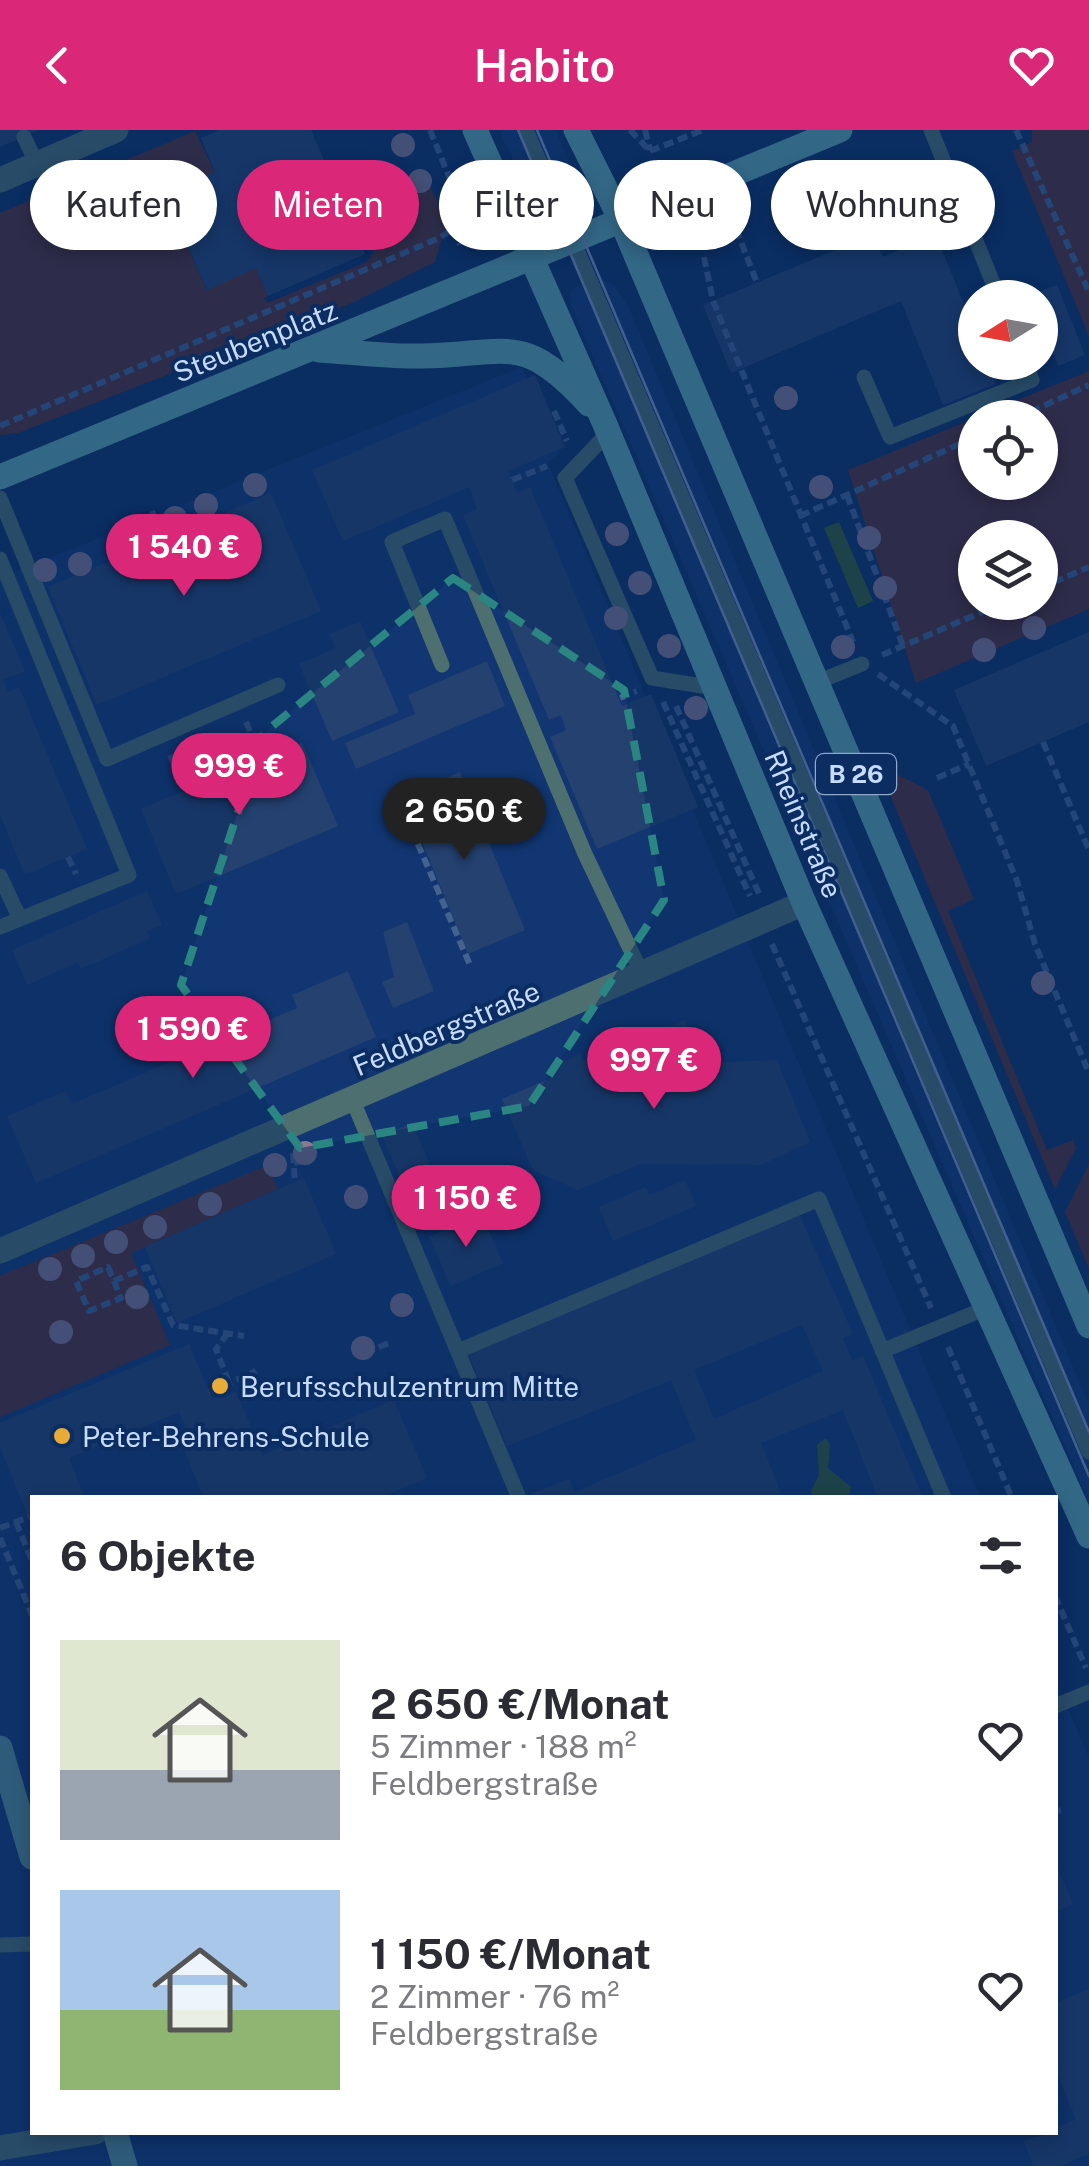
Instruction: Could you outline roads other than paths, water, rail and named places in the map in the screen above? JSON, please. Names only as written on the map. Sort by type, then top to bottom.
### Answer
[{"type":"main road","name":"Rheinstraße","points":[[476,130],[606,427],[804,904],[1089,1536]]},
{"type":"main road","name":"B 26","points":[[576,130],[614,206]]},
{"type":"main road","name":"Steubenplatz","points":[[751,168],[840,130]]},
{"type":"main road","name":"Steubenplatz","points":[[0,477],[553,250]]},
{"type":"main road","name":"B 26","points":[[634,250],[1089,1326]]},
{"type":"main road","points":[[314,349],[418,356],[490,348],[520,352],[552,368],[606,427]]},
{"type":"street","points":[[46,160],[116,130]]},
{"type":"street","points":[[0,180],[30,167]]},
{"type":"street","name":"Feldbergstraße","points":[[0,1251],[354,1102],[804,904]]},
{"type":"street","points":[[0,1748],[23,1789],[30,1841]]},
{"type":"street","points":[[0,2148],[77,2135]]},
{"type":"street","points":[[116,2135],[125,2166]]},
{"type":"lane","name":"Rheinstraße","points":[[526,130],[539,160]]},
{"type":"lane","points":[[931,130],[991,280]]},
{"type":"lane","points":[[24,136],[35,160]]},
{"type":"lane","name":"Rheinstraße","points":[[578,250],[1089,1452]]},
{"type":"lane","points":[[864,377],[890,437],[1032,380]]},
{"type":"lane","points":[[606,427],[564,467],[565,478],[652,678],[715,688]]},
{"type":"lane","points":[[0,498],[107,759],[278,684]]},
{"type":"lane","points":[[442,665],[392,542],[446,519],[586,854],[643,976]]},
{"type":"lane","points":[[0,559],[129,875],[0,927]]},
{"type":"lane","points":[[817,682],[862,664]]},
{"type":"lane","points":[[0,876],[20,919]]},
{"type":"lane","points":[[354,1102],[458,1351],[476,1382],[519,1495]]},
{"type":"lane","points":[[458,1351],[819,1200],[943,1495]]},
{"type":"lane","points":[[882,1351],[984,1309]]},
{"type":"lane","points":[[1058,1705],[1089,1692]]},
{"type":"lane","points":[[0,1945],[30,1944]]},
{"type":"tram line","points":[[518,130],[1089,1476]]},
{"type":"tram line","points":[[537,130],[1089,1432]]},
{"type":"place","name":"Berufsschulzentrum Mitte","points":[[220,1386]]},
{"type":"place","name":"Peter-Behrens-Schule","points":[[62,1436]]}]
